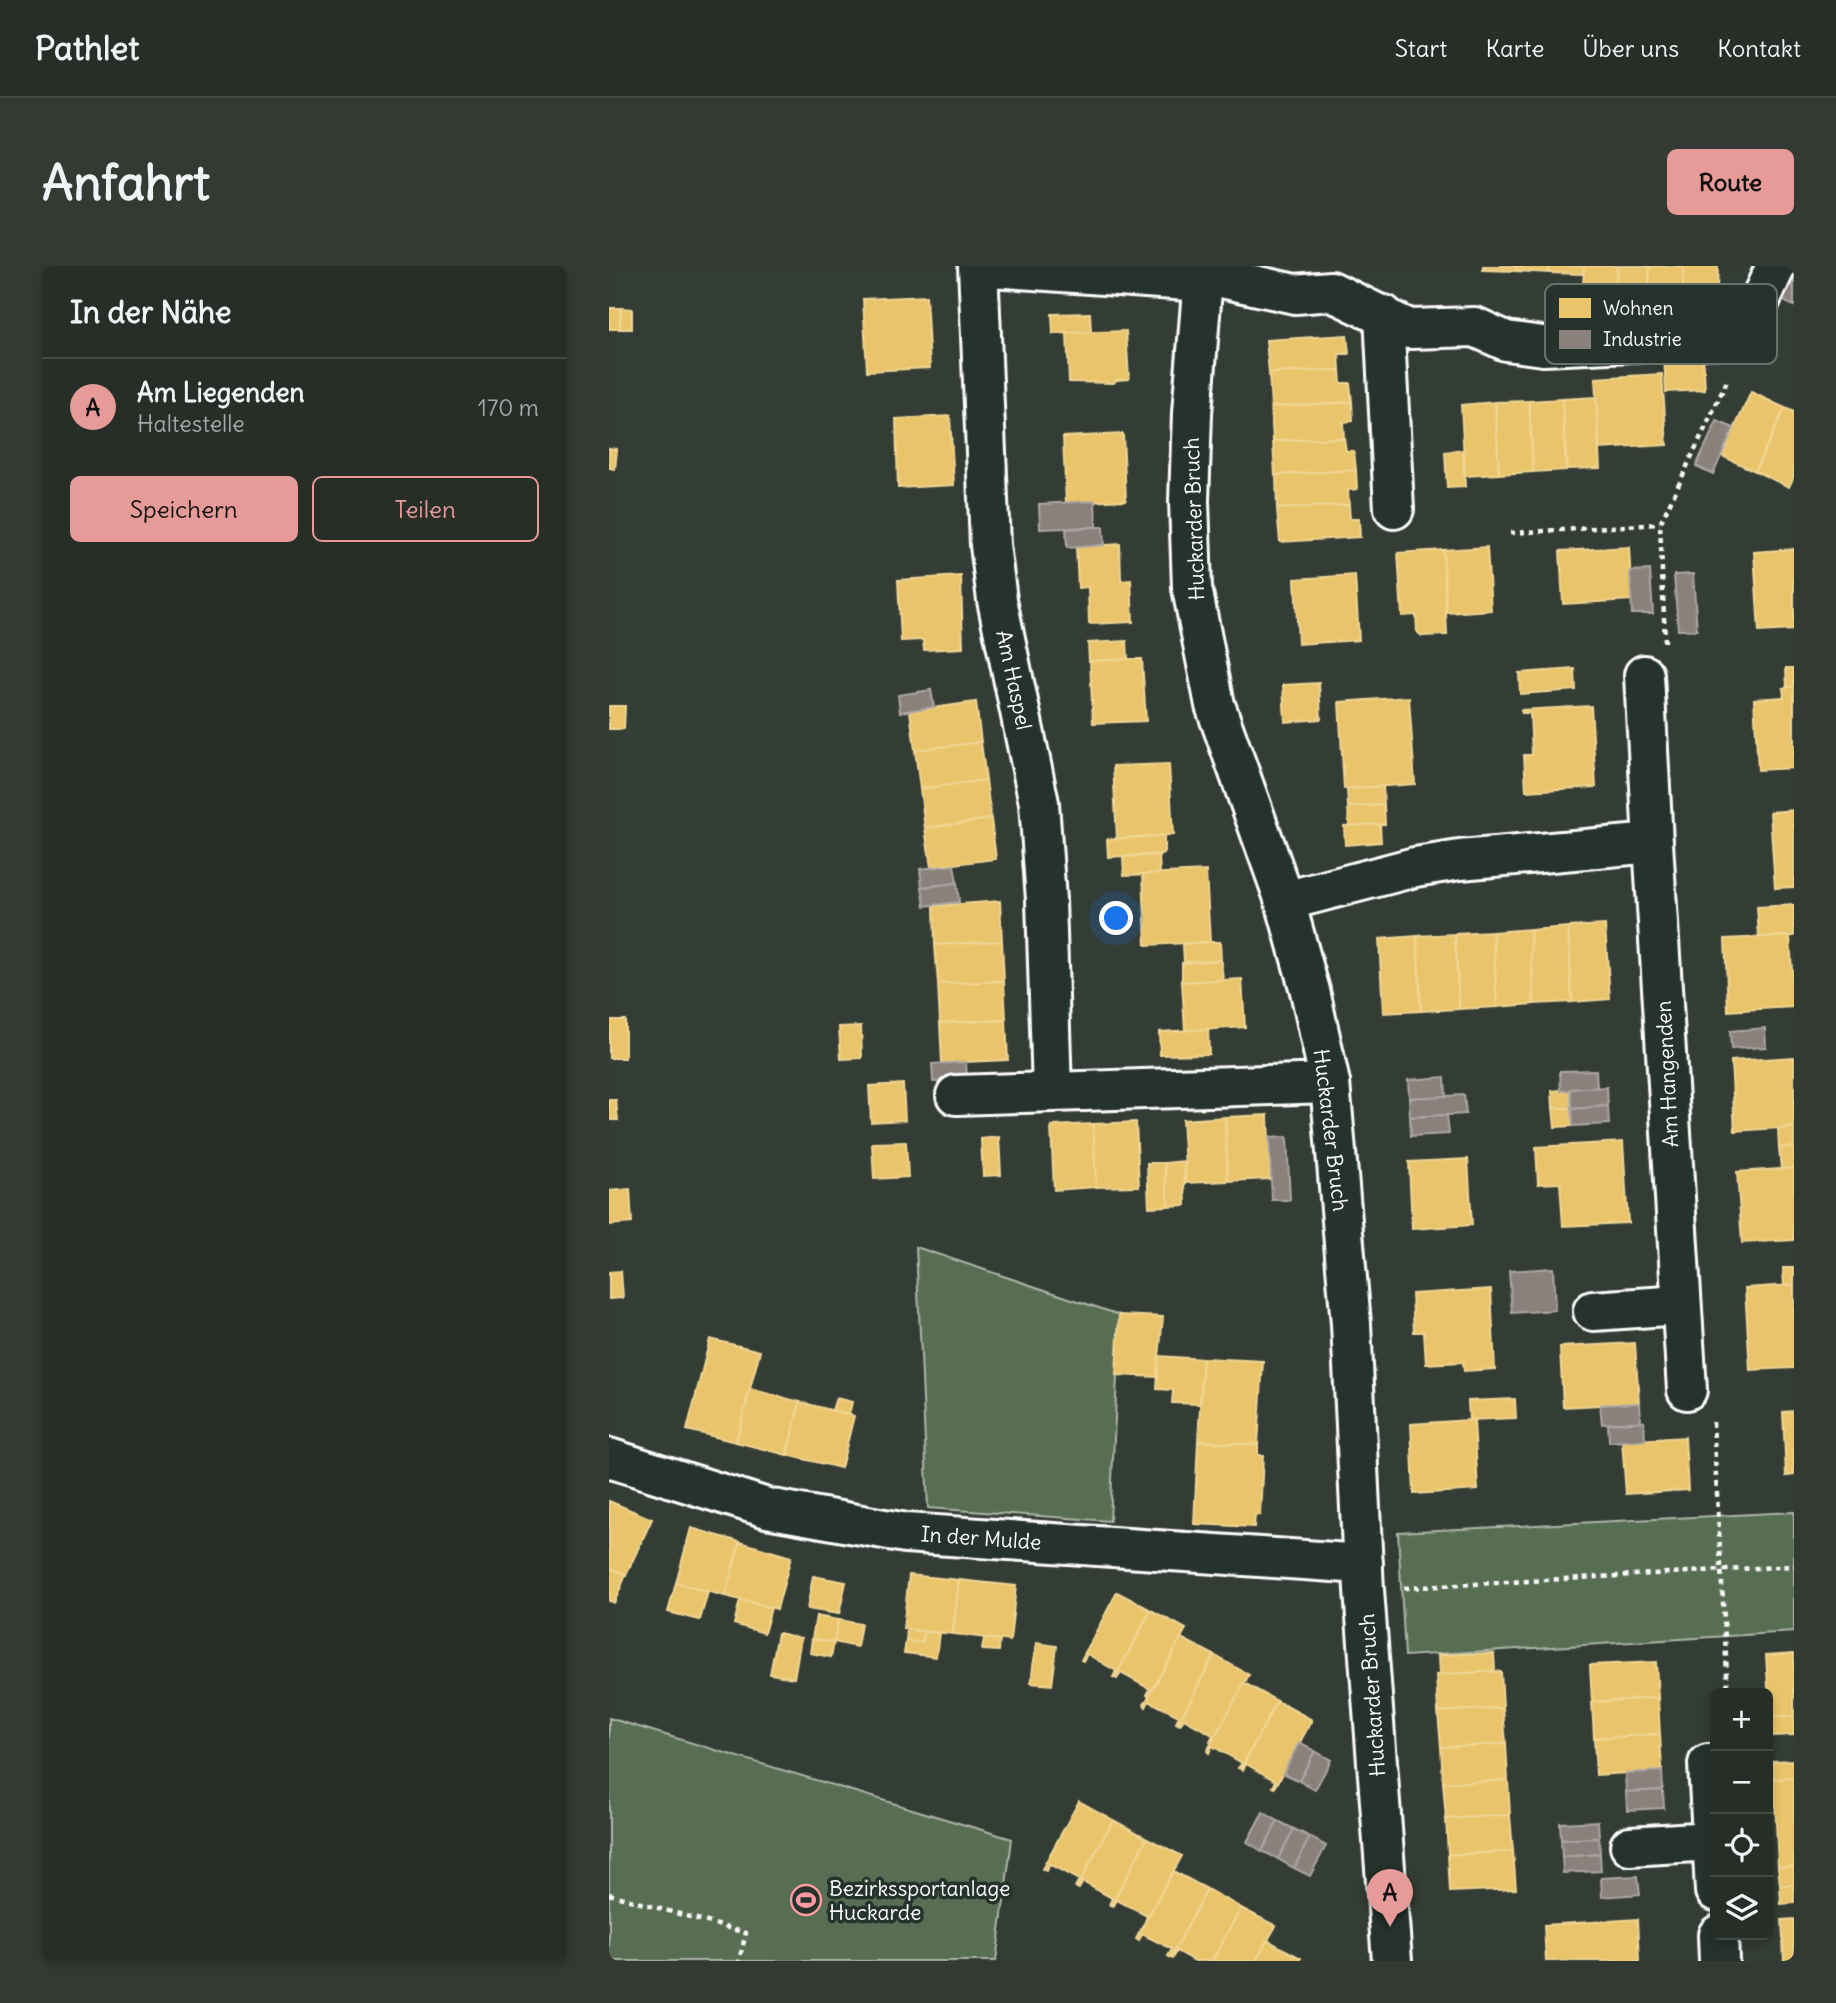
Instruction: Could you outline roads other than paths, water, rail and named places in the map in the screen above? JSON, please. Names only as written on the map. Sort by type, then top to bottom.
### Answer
[{"type":"street","name":"Am Haspel","points":[[1052,1093],[1046,900],[1039,803],[997,600],[990,545],[977,266],[1203,274]]},
{"type":"street","points":[[1768,284],[1776,266]]},
{"type":"street","points":[[1203,274],[1295,294],[1331,291],[1409,329],[1475,327],[1506,341],[1545,346]]},
{"type":"street","name":"Huckarder Bruch","points":[[1203,274],[1192,413],[1189,501],[1192,587],[1215,705],[1285,901],[1310,990],[1330,1083],[1351,1324],[1364,1577],[1392,1961]]},
{"type":"street","points":[[1384,315],[1394,509]]},
{"type":"street","name":"Am Hangenden","points":[[1644,675],[1687,1390]]},
{"type":"street","points":[[1285,901],[1437,863],[1498,855],[1653,843]]},
{"type":"street","points":[[956,1095],[1330,1083]]},
{"type":"street","points":[[1593,1311],[1681,1305]]},
{"type":"street","name":"In der Mulde","points":[[609,1458],[767,1508],[906,1533],[1364,1577]]},
{"type":"street","points":[[1708,1764],[1711,1814]]},
{"type":"street","points":[[1630,1846],[1710,1840]]},
{"type":"street","points":[[1718,1940],[1719,1961]]},
{"type":"place","name":"Bezirkssportanlage Huckarde","points":[[806,1900]]},
{"type":"place","name":"Am Liegenden","points":[[1390,1927]]}]
